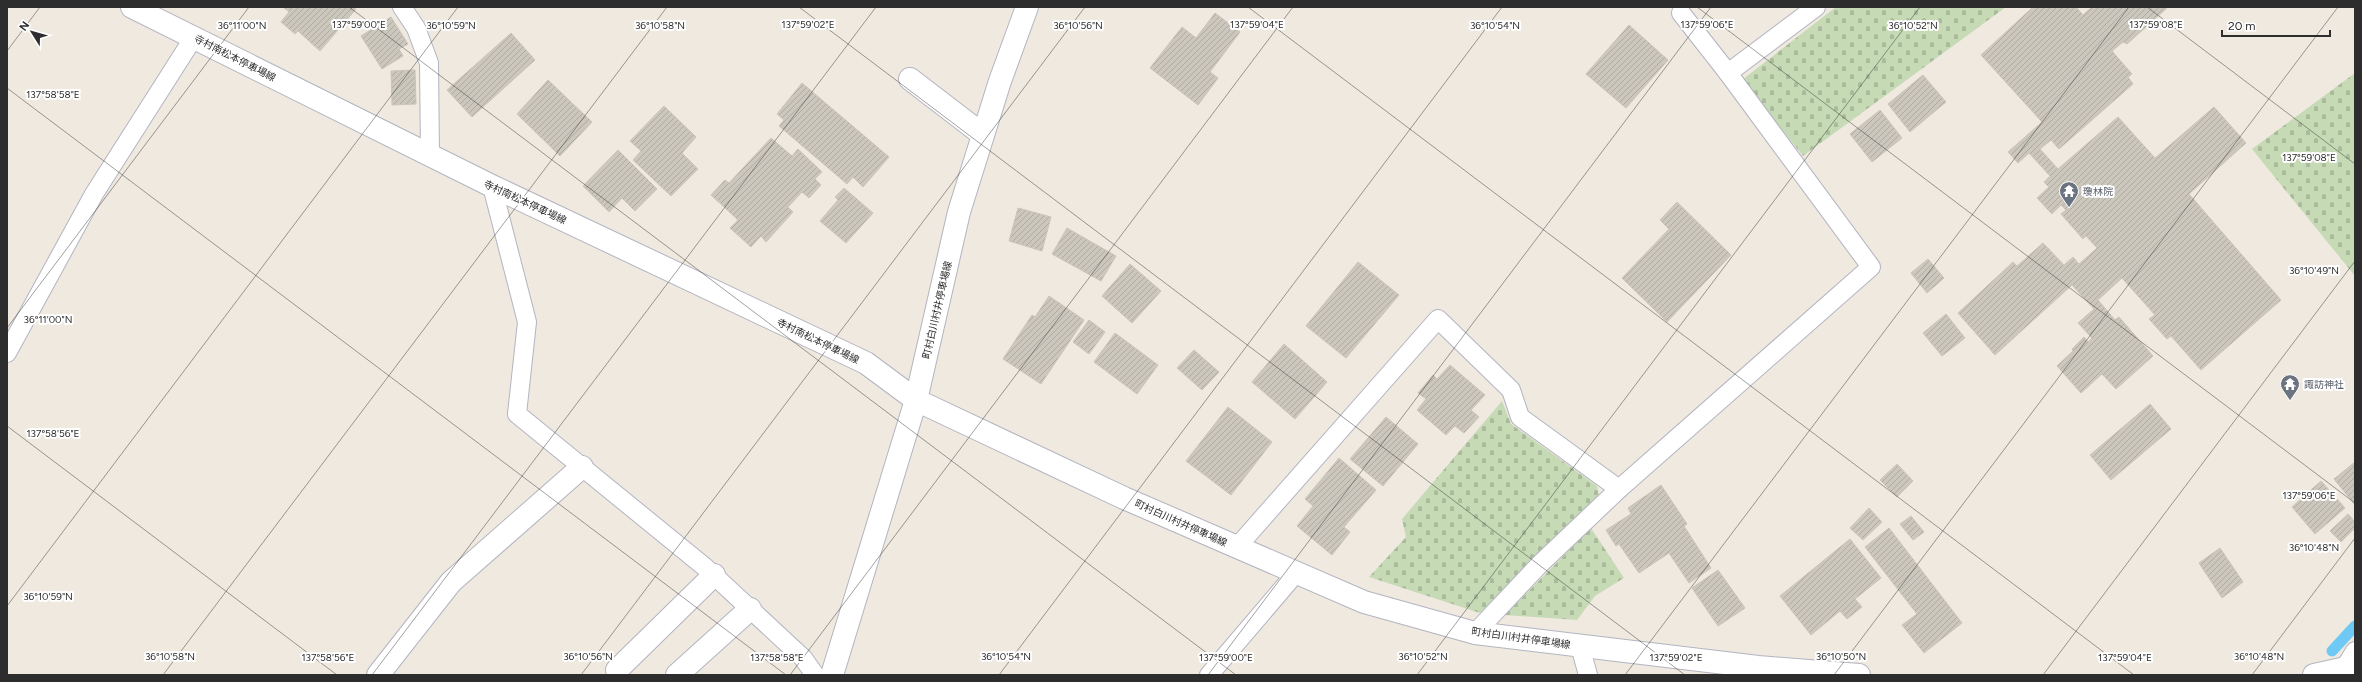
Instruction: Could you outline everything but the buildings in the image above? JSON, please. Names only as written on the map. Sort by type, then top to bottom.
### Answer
[{"type":"main road","name":"寺村南松本停車場線","points":[[132,7],[430,156],[866,364],[916,400]]},
{"type":"main road","name":"町村白川村井停車場線","points":[[1027,7],[1000,81],[959,212],[916,400],[1124,498],[1364,602],[1475,633],[1758,667],[1859,675]]},
{"type":"main road","points":[[910,78],[983,135]]},
{"type":"main road","points":[[832,675],[916,400]]},
{"type":"main road","points":[[378,675],[451,582],[582,467]]},
{"type":"main road","points":[[617,670],[714,575]]},
{"type":"main road","points":[[677,675],[750,609]]},
{"type":"main road","points":[[2314,675],[2351,662]]},
{"type":"lane","points":[[402,7],[416,28],[428,63],[430,156]]},
{"type":"lane","points":[[1728,73],[1816,7]]},
{"type":"lane","points":[[1475,633],[1540,564],[1618,489],[1871,267],[1728,73],[1681,13]]},
{"type":"lane","points":[[7,353],[94,194],[194,37]]},
{"type":"lane","points":[[492,186],[527,322],[517,414],[714,575],[803,658],[815,675]]},
{"type":"lane","points":[[1237,547],[1438,319],[1510,390],[1520,417],[1618,489]]},
{"type":"lane","points":[[1209,675],[1296,573]]},
{"type":"lane","points":[[1580,646],[1588,675]]},
{"type":"green space","points":[[1836,7],[2006,7],[1803,156],[1742,80]]},
{"type":"green space","points":[[2355,73],[2355,276],[2252,149]]},
{"type":"green space","points":[[1502,401],[1511,424],[1597,486],[1599,496],[1480,613],[1369,577],[1406,537],[1402,519]]},
{"type":"green space","points":[[1591,528],[1624,578],[1595,596],[1577,620],[1505,615]]},
{"type":"waterway","points":[[2332,651],[2355,626]]},
{"type":"place","name":"瓊林院","points":[[2069,208]]},
{"type":"place","name":"諏訪神社","points":[[2290,401]]}]
